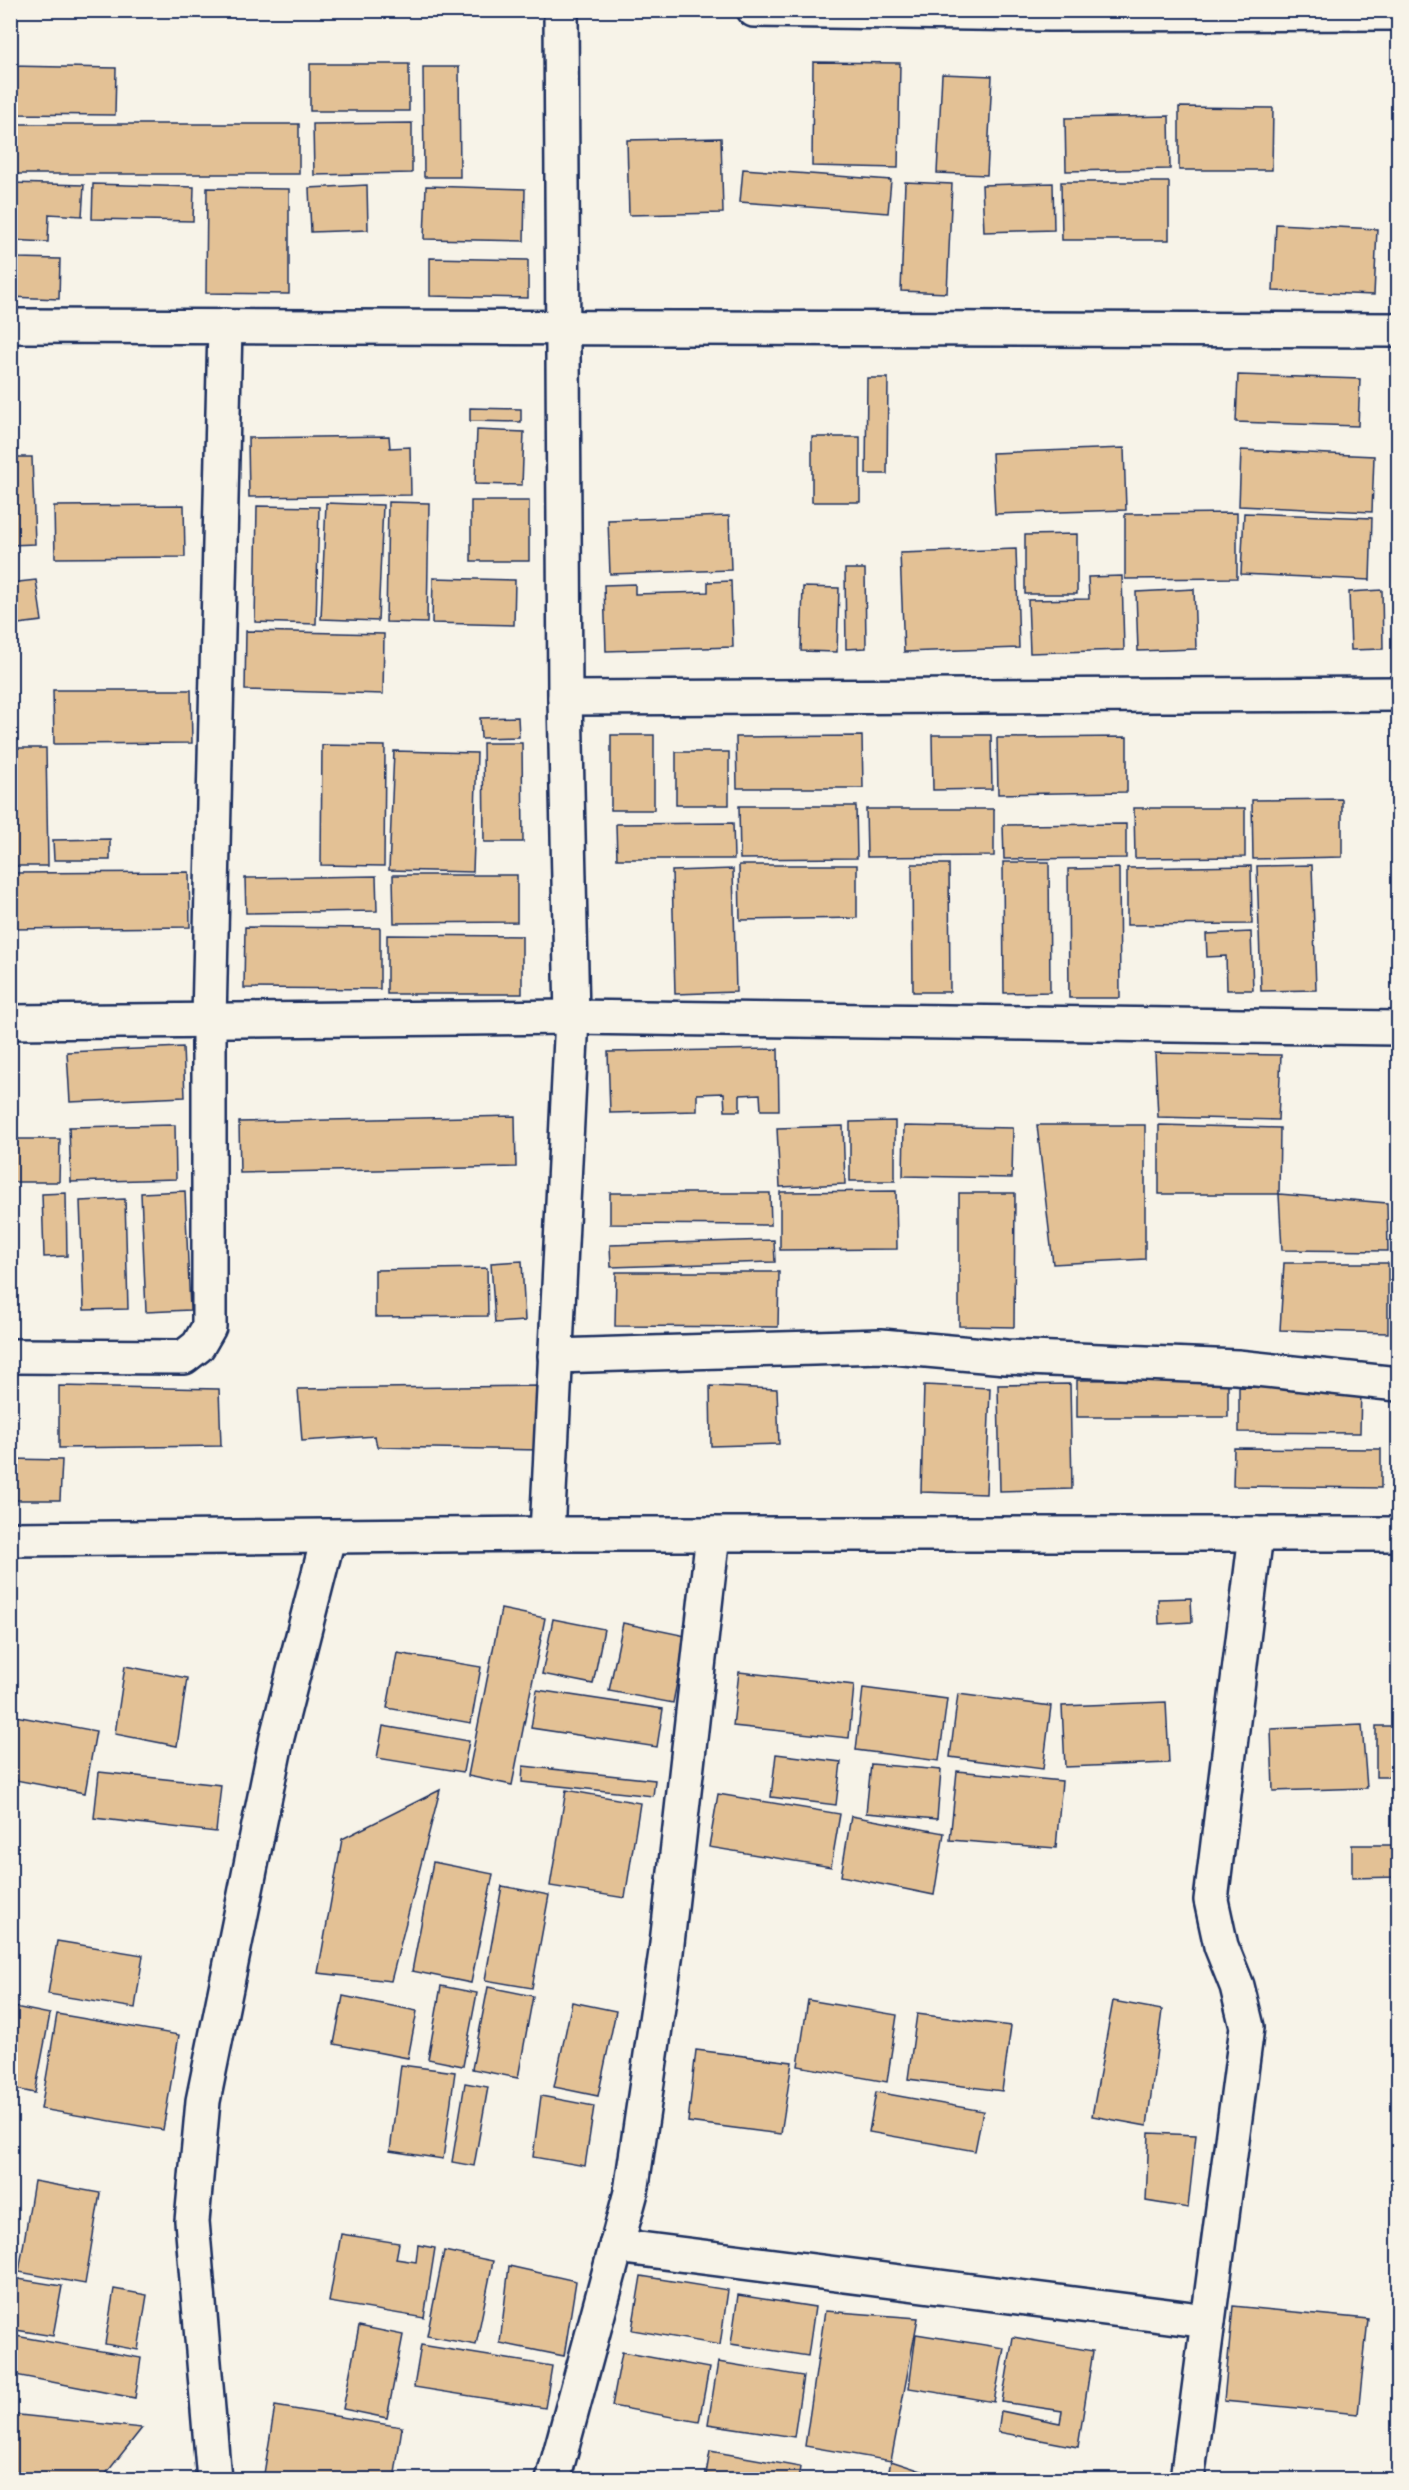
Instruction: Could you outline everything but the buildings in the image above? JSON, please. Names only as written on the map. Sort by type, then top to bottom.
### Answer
[{"type":"street","points":[[547,1534],[572,1017],[565,698],[561,10]]},
{"type":"street","points":[[754,10],[1398,13]]},
{"type":"street","points":[[10,326],[1398,330]]},
{"type":"street","points":[[10,1356],[184,1357],[198,1346],[209,1327],[209,1020],[225,326]]},
{"type":"street","points":[[565,698],[1398,694]]},
{"type":"street","points":[[10,1022],[572,1017],[1398,1028]]},
{"type":"street","points":[[555,1356],[881,1346],[1006,1357],[1237,1366],[1398,1384]]},
{"type":"street","points":[[10,1539],[328,1538],[547,1534],[1398,1534]]},
{"type":"street","points":[[553,2480],[631,2193],[666,1953],[713,1534]]},
{"type":"street","points":[[1187,2480],[1247,2027],[1237,1986],[1221,1946],[1211,1900],[1256,1534]]},
{"type":"street","points":[[214,2480],[192,2221],[203,2101],[277,1737],[328,1538]]},
{"type":"street","points":[[616,2246],[1208,2321]]}]
